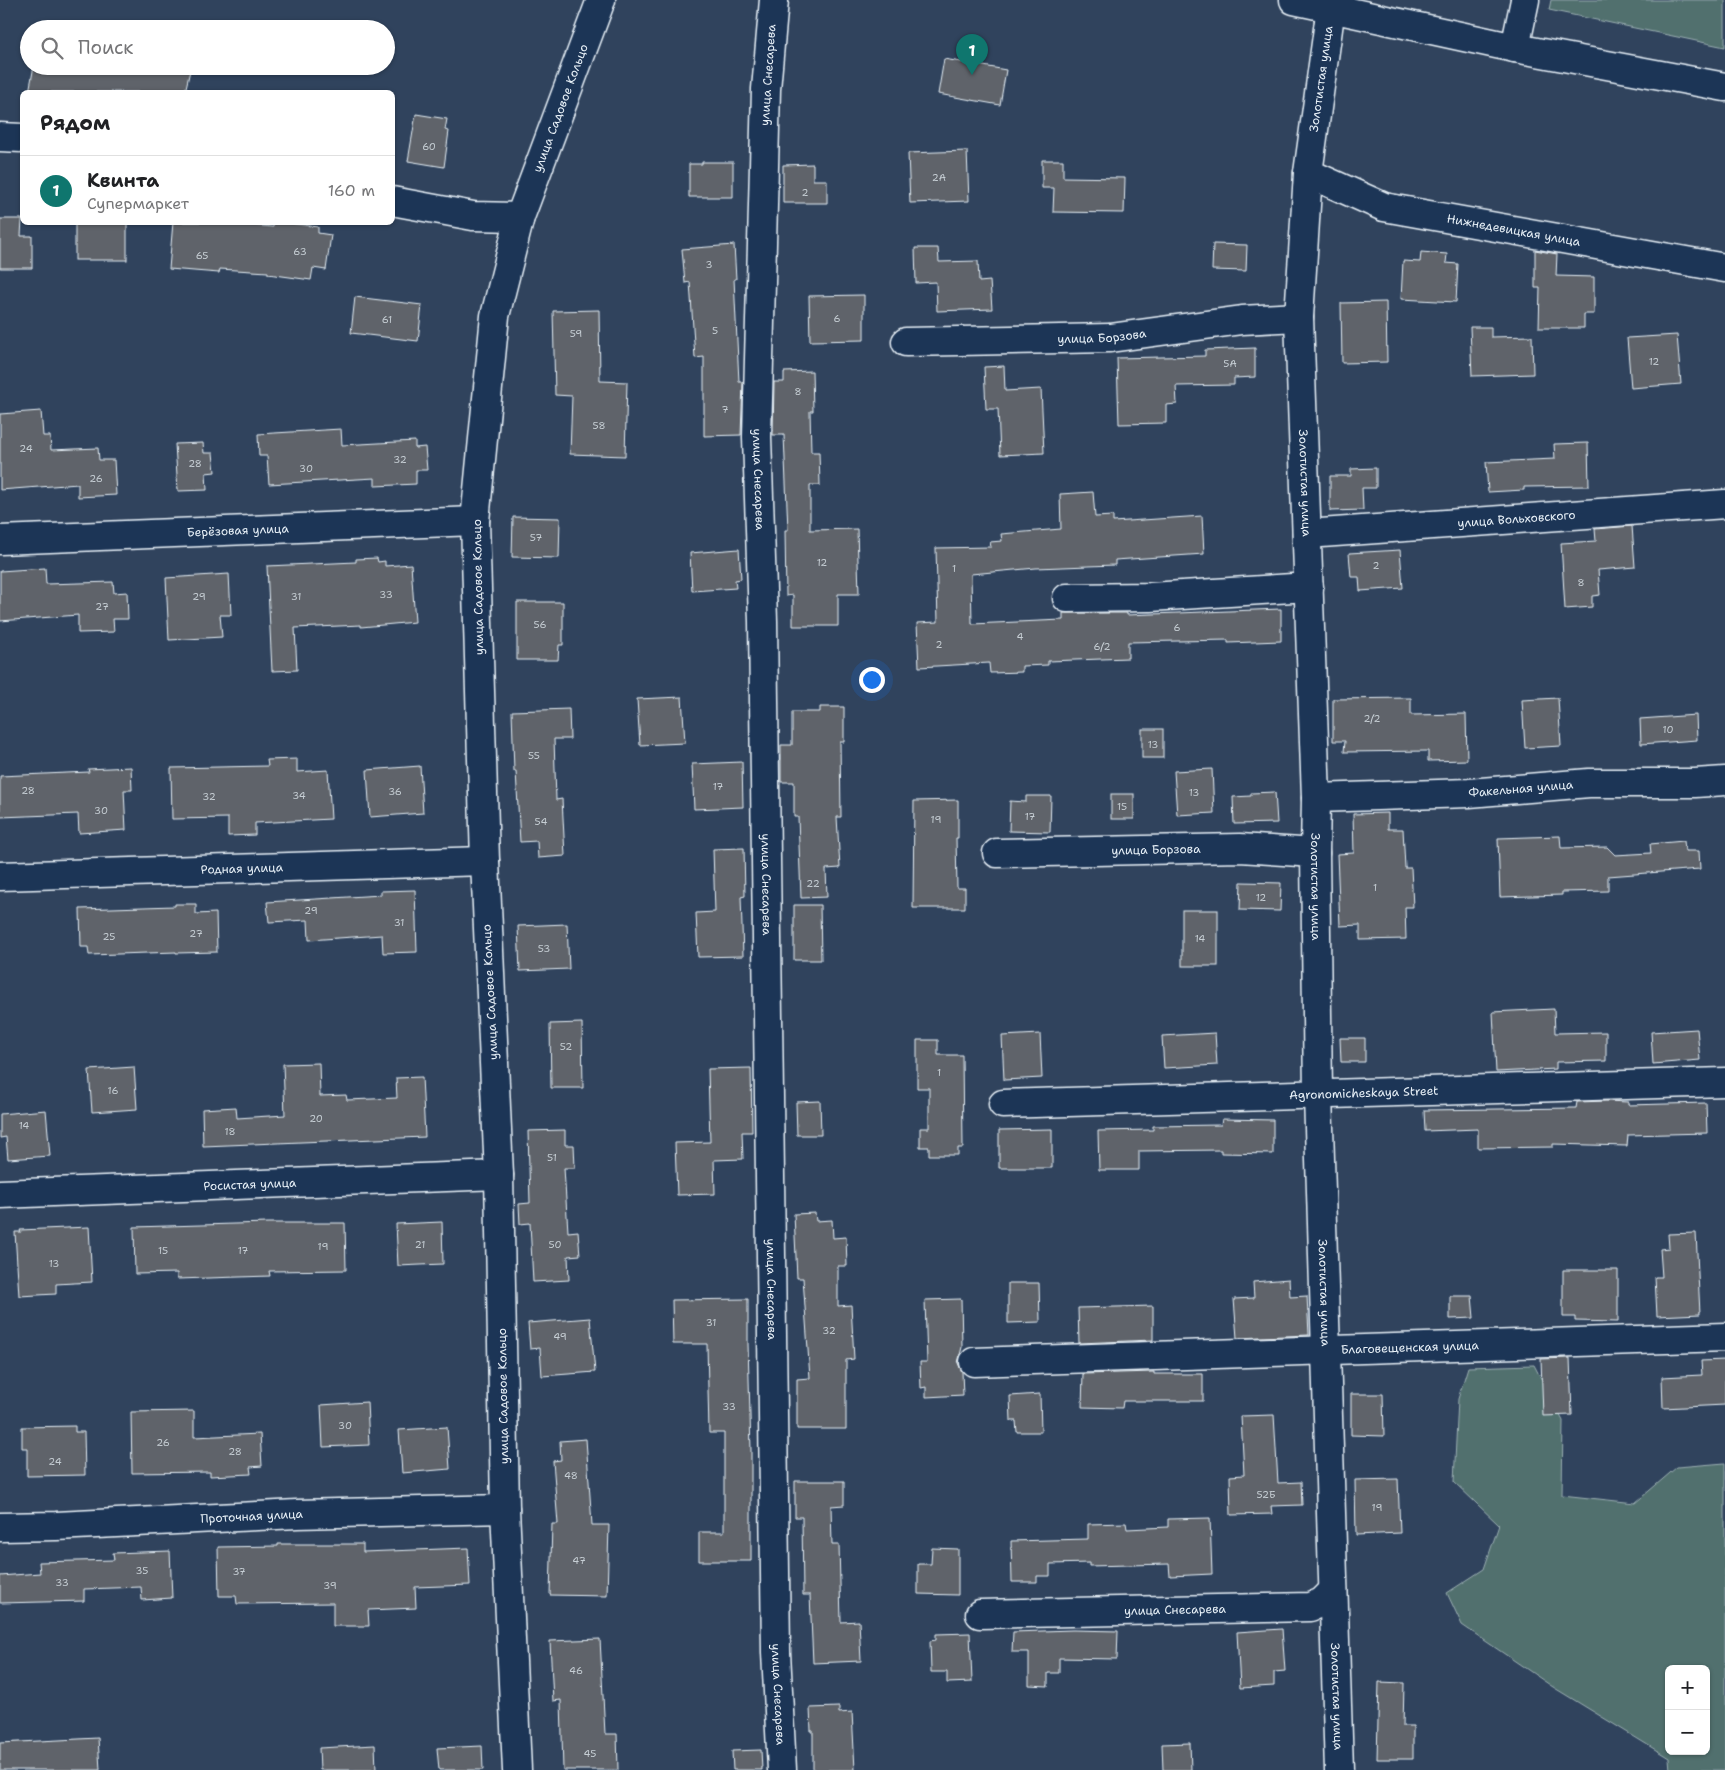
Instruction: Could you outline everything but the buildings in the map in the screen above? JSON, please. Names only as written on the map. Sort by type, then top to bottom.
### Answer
[{"type":"street","name":"улица Садовое Кольцо","points":[[517,1770],[505,1509],[499,1174],[484,861],[476,521],[495,316],[520,217],[601,0]]},
{"type":"street","name":"улица Снесарева","points":[[774,0],[766,89],[757,437],[763,621],[776,1652],[782,1770]]},
{"type":"street","points":[[1294,0],[1515,48],[1725,87]]},
{"type":"street","points":[[1515,48],[1525,0]]},
{"type":"street","name":"Золотистая улица","points":[[1331,7],[1308,173],[1299,317],[1316,798],[1314,853],[1318,1095],[1339,1770]]},
{"type":"street","points":[[0,137],[20,138]]},
{"type":"street","name":"Нижнедевицкая улица","points":[[1308,173],[1384,207],[1725,268]]},
{"type":"street","points":[[395,202],[473,216],[520,217]]},
{"type":"street","name":"улица Борзова","points":[[906,342],[1110,338],[1242,320],[1299,317]]},
{"type":"street","name":"улица Вольховского","points":[[1307,534],[1725,504]]},
{"type":"street","name":"Берёзовая улица","points":[[0,540],[476,521]]},
{"type":"street","points":[[1068,598],[1150,597],[1309,587]]},
{"type":"street","name":"Факельная улица","points":[[1316,798],[1469,792],[1589,783],[1695,783],[1725,781]]},
{"type":"street","name":"улица Борзова","points":[[997,853],[1240,848],[1314,853]]},
{"type":"street","name":"Родная улица","points":[[0,876],[484,861]]},
{"type":"street","name":"Agronomicheskaya Street","points":[[1003,1104],[1725,1082]]},
{"type":"street","name":"Росистая улица","points":[[0,1194],[499,1174]]},
{"type":"street","name":"Благовещенская улица","points":[[974,1362],[1725,1337]]},
{"type":"street","name":"Проточная улица","points":[[0,1527],[297,1514],[505,1509]]},
{"type":"street","name":"улица Снесарева","points":[[980,1614],[1310,1606],[1322,1602],[1334,1591]]},
{"type":"green space","points":[[1551,0],[1725,0],[1725,47],[1549,10]]},
{"type":"green space","points":[[1534,1365],[1563,1421],[1562,1495],[1635,1503],[1677,1467],[1725,1463],[1725,1770],[1670,1770],[1669,1758],[1553,1687],[1462,1625],[1447,1593],[1484,1569],[1499,1525],[1454,1482],[1458,1399],[1468,1367]]},
{"type":"place","name":"Квинта","points":[[972,75]]}]
